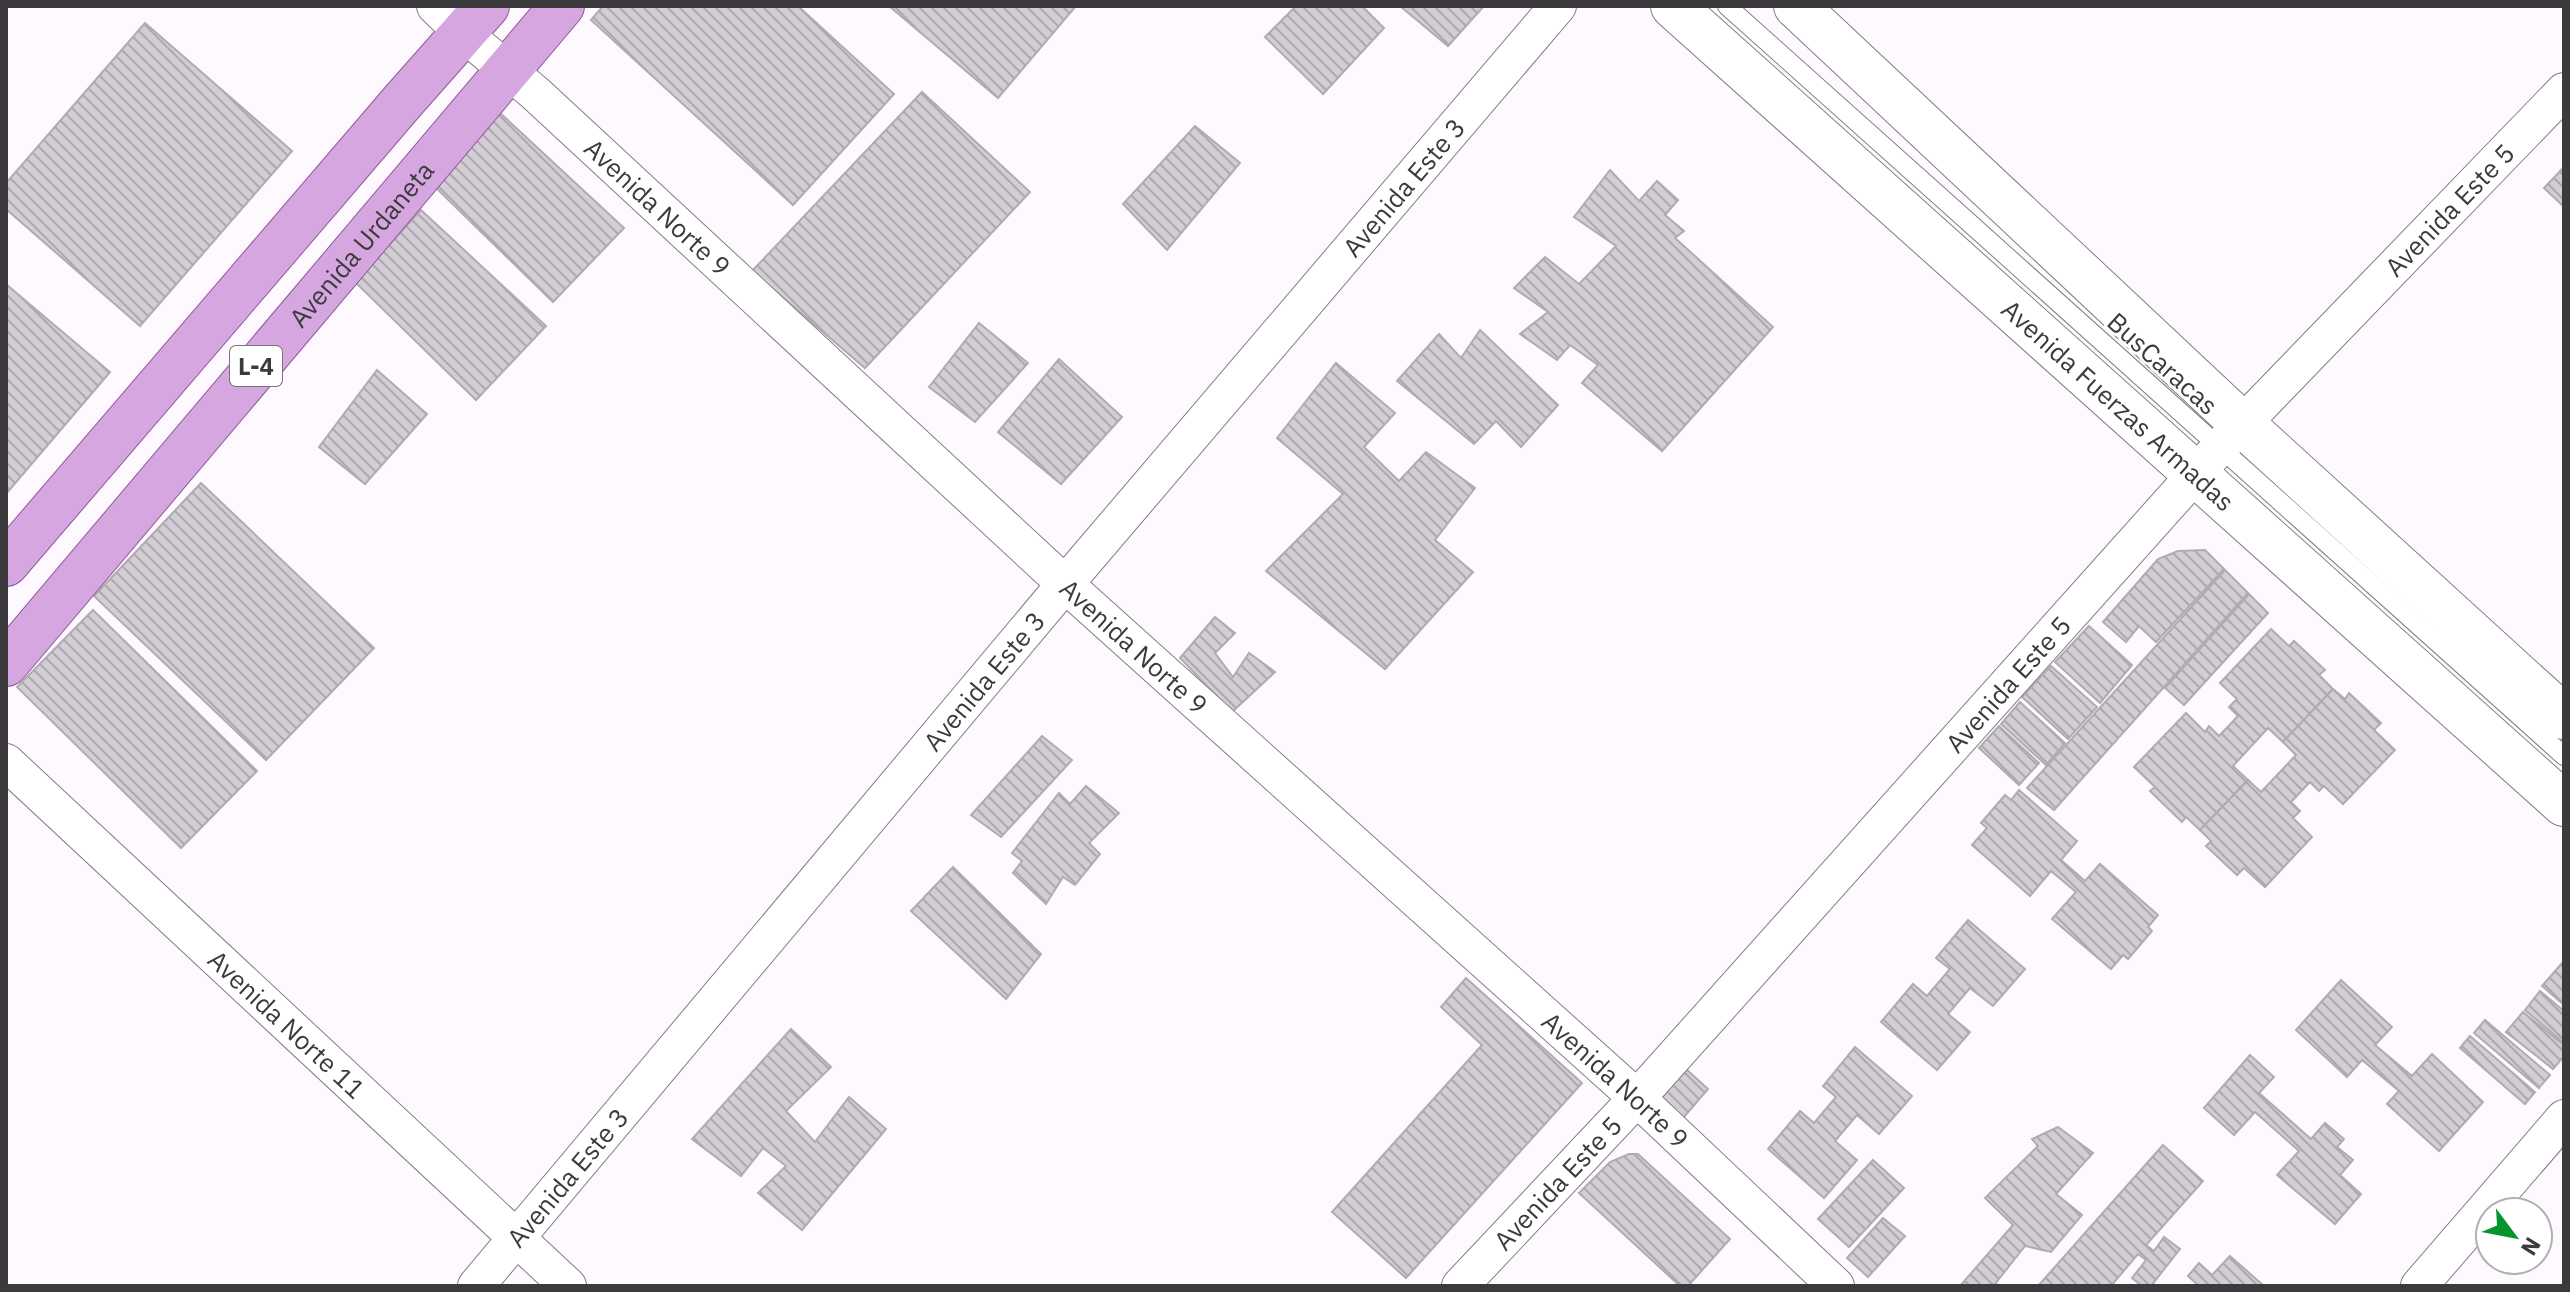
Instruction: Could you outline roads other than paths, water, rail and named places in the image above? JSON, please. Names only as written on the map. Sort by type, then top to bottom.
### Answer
[{"type":"main road","name":"Avenida Urdaneta","points":[[6,664],[562,6]]},
{"type":"main road","name":"Avenida Fuerzas Armadas","points":[[1673,6],[2218,449],[2564,717]]},
{"type":"main road","name":"Avenida Fuerzas Armadas","points":[[1796,6],[2218,449],[2564,804]]},
{"type":"main road","name":"L-4","points":[[6,564],[462,15]]},
{"type":"street","name":"Avenida Este 3","points":[[476,1286],[1065,584],[1558,6]]},
{"type":"street","name":"Avenida Norte 9","points":[[462,15],[507,70],[1065,584],[1637,1098],[1836,1286]]},
{"type":"street","name":"Avenida Este 5","points":[[1460,1286],[1637,1098],[2218,449],[2564,91]]},
{"type":"street","name":"Avenida Norte 11","points":[[6,762],[568,1286]]},
{"type":"street","points":[[2419,1286],[2564,1118]]},
{"type":"lane","name":"BusCaracas","points":[[1727,6],[2564,756]]}]
